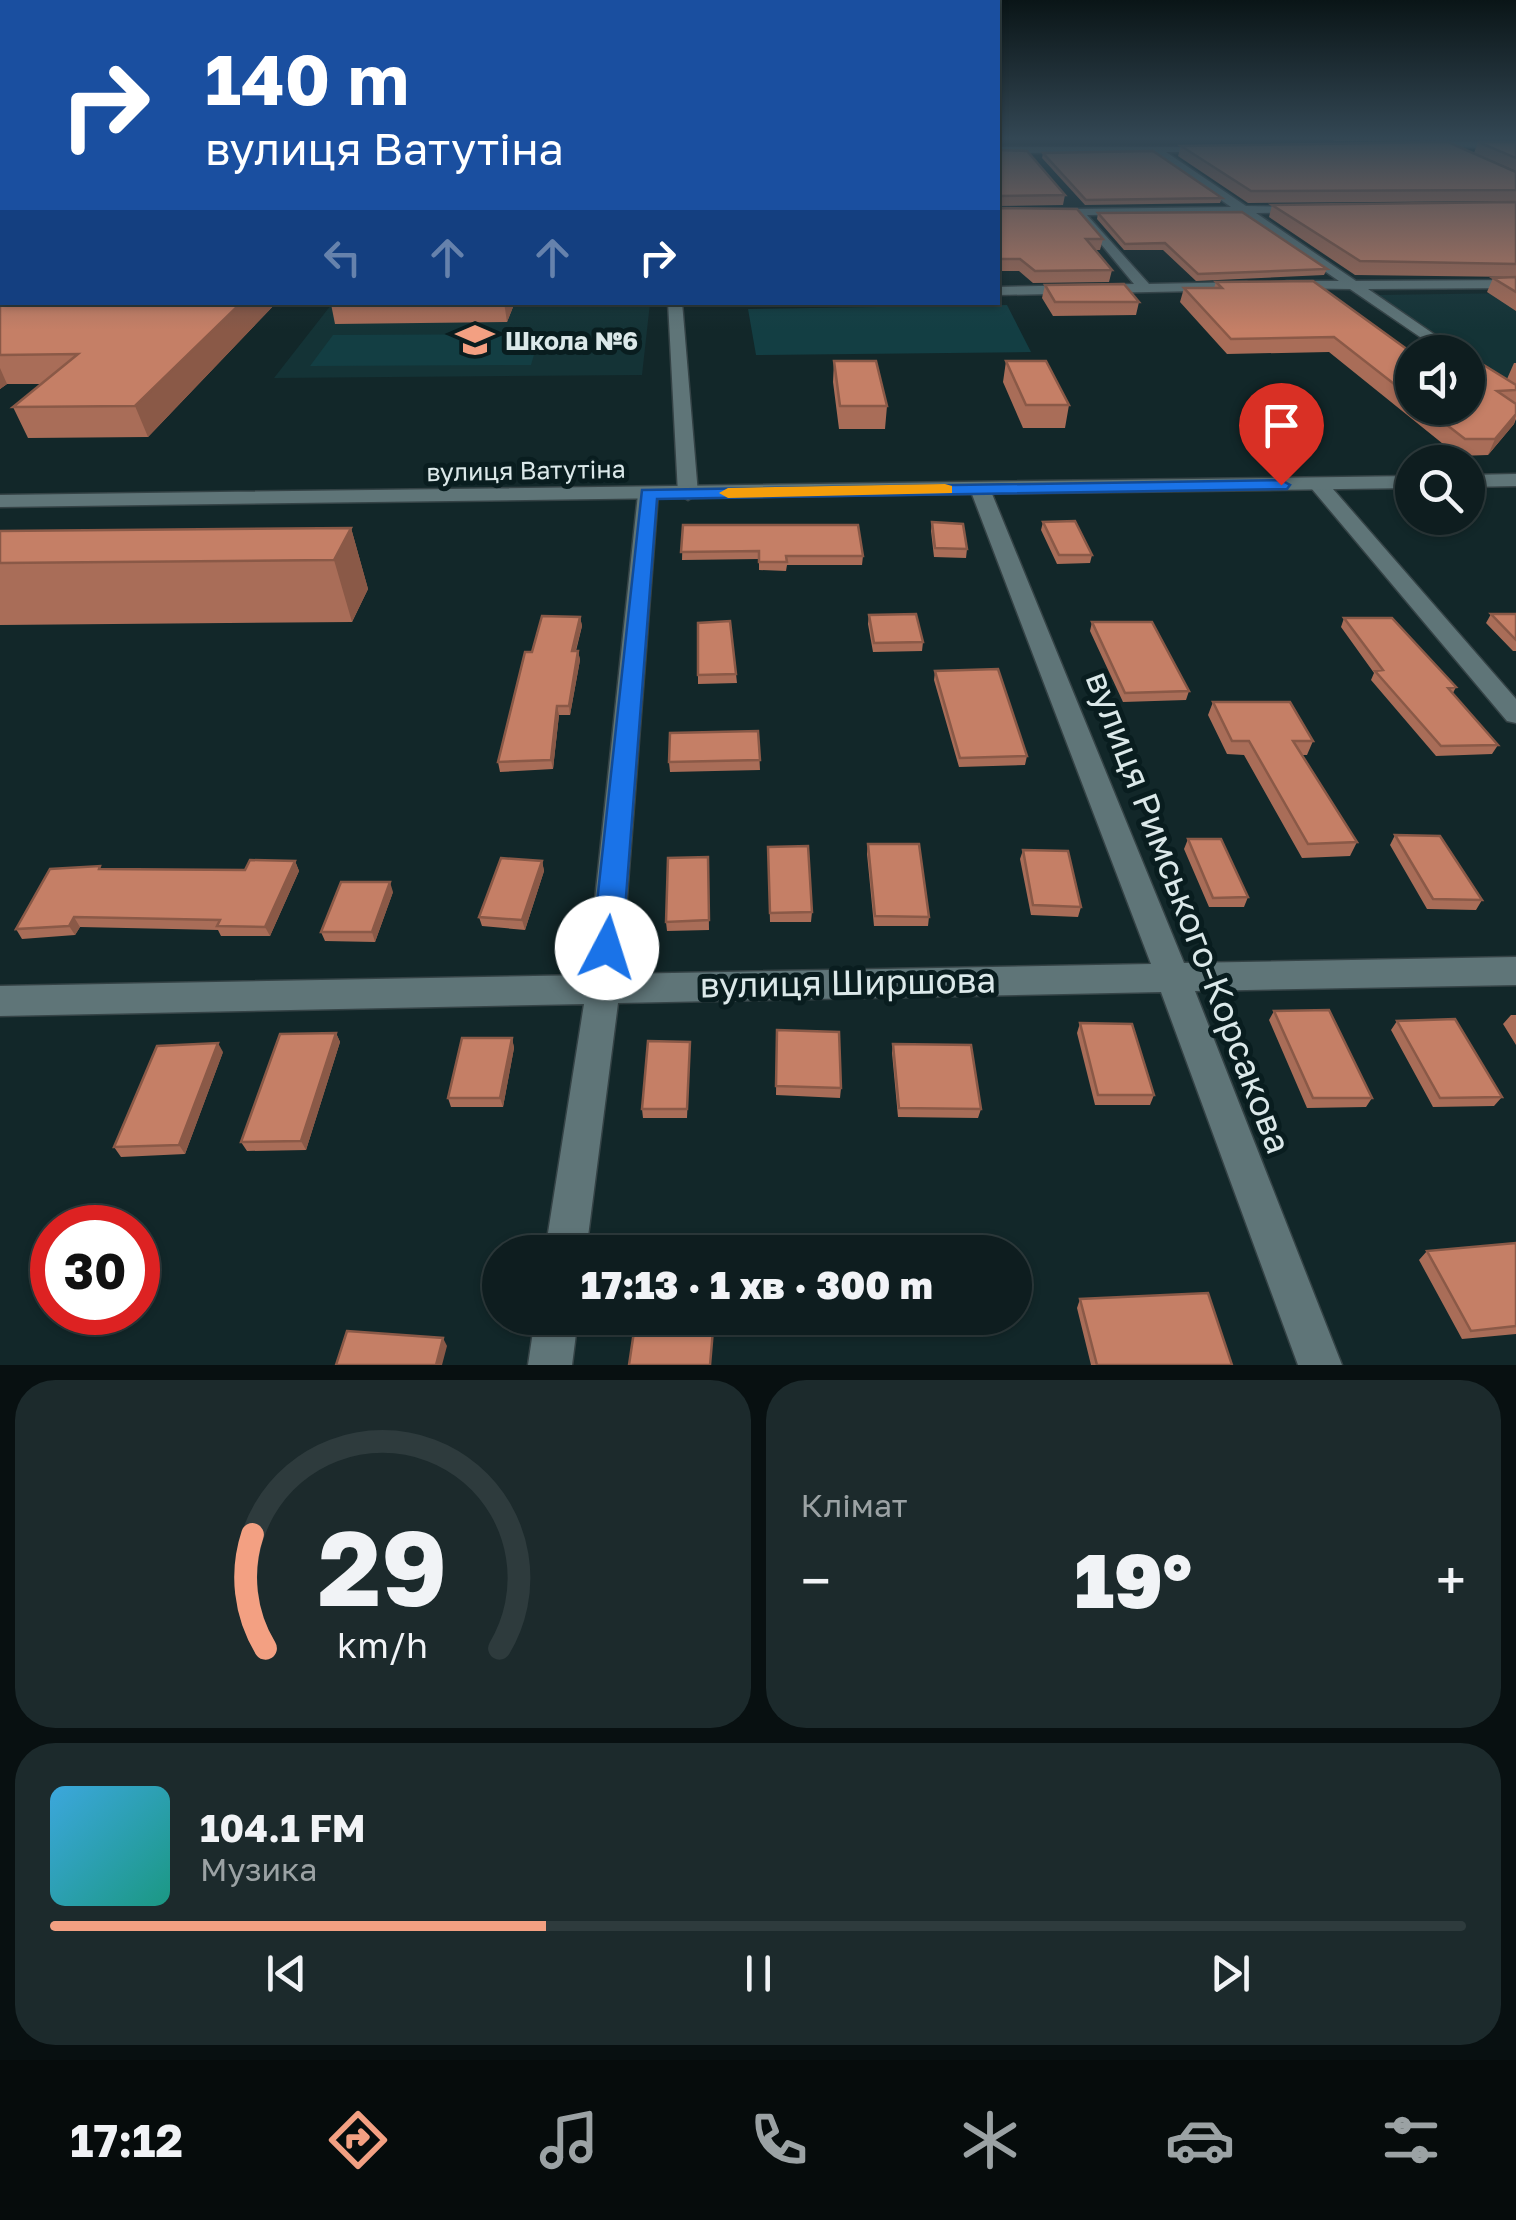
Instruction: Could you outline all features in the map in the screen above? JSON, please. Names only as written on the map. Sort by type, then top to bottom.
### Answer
[{"type":"street","points":[[1070,203],[1145,288]]},
{"type":"street","points":[[1233,203],[1427,335]]},
{"type":"street","points":[[1000,213],[1322,209]]},
{"type":"street","points":[[1276,286],[1516,284]]},
{"type":"street","points":[[1000,291],[1258,286]]},
{"type":"street","points":[[675,305],[688,494]]},
{"type":"street","points":[[1485,481],[1516,480]]},
{"type":"street","name":"вулиця Ватутіна","points":[[0,501],[1395,482]]},
{"type":"street","points":[[1319,484],[1516,715]]},
{"type":"street","name":"вулиця Римського-Корсакова","points":[[980,489],[1320,1365]]},
{"type":"street","points":[[568,1235],[604,987],[648,494]]},
{"type":"street","name":"вулиця Ширшова","points":[[0,1001],[1516,971]]},
{"type":"street","points":[[550,1365],[554,1335]]},
{"type":"shaded area","points":[[1516,293],[1516,388],[1485,367],[1485,335],[1437,335],[1378,295]]},
{"type":"shaded area","name":"Школа №6","points":[[331,305],[650,305],[642,375],[274,378]]},
{"type":"shaded area","points":[[1007,305],[1031,352],[756,355],[748,309]]},
{"type":"shaded area","points":[[540,334],[531,365],[310,366],[333,335]]},
{"type":"building","points":[[1516,203],[1516,264],[1360,261],[1272,205]]},
{"type":"building","points":[[1000,208],[1077,209],[1103,239],[1086,239],[1112,270],[1035,271],[1020,259],[1000,259]]},
{"type":"building","points":[[1242,212],[1327,269],[1198,274],[1165,243],[1125,244],[1098,213]]},
{"type":"building","points":[[1516,277],[1516,292],[1493,278]]},
{"type":"building","points":[[1313,281],[1395,341],[1395,385],[1334,337],[1231,339],[1184,288],[1222,288],[1216,282]]},
{"type":"building","points":[[1124,284],[1139,302],[1055,302],[1045,285]]},
{"type":"building","points":[[0,305],[239,305],[135,406],[13,407],[78,354],[0,355]]},
{"type":"building","points":[[834,361],[876,361],[887,406],[840,406]]},
{"type":"building","points":[[1006,361],[1046,361],[1069,405],[1026,405]]},
{"type":"building","points":[[1485,366],[1516,385],[1516,390],[1497,391],[1516,404],[1516,414],[1495,439],[1465,439],[1447,425],[1485,425]]},
{"type":"building","points":[[1075,521],[1092,555],[1059,555],[1043,522]]},
{"type":"building","points":[[932,522],[963,524],[967,549],[935,548]]},
{"type":"building","points":[[683,525],[858,525],[863,556],[786,556],[787,562],[759,562],[759,551],[681,552]]},
{"type":"building","points":[[351,528],[334,560],[0,563],[0,531]]},
{"type":"building","points":[[916,614],[923,642],[874,643],[869,615]]},
{"type":"building","points":[[1491,614],[1516,614],[1516,640]]},
{"type":"building","points":[[542,616],[580,617],[572,651],[578,651],[569,706],[557,706],[551,760],[498,762],[525,652],[532,652]]},
{"type":"building","points":[[1344,618],[1392,618],[1456,687],[1448,688],[1498,745],[1441,746],[1375,671],[1383,670]]},
{"type":"building","points":[[730,621],[736,674],[698,675],[698,623]]},
{"type":"building","points":[[1092,622],[1152,622],[1189,691],[1125,693]]},
{"type":"building","points":[[998,669],[1027,756],[960,758],[935,671]]},
{"type":"building","points":[[1213,702],[1290,702],[1313,741],[1293,741],[1357,842],[1308,844],[1249,741],[1232,741]]},
{"type":"building","points":[[758,731],[760,760],[669,762],[670,733]]},
{"type":"building","points":[[1395,835],[1440,836],[1482,900],[1433,899]]},
{"type":"building","points":[[1188,839],[1221,839],[1248,897],[1213,898]]},
{"type":"building","points":[[868,844],[919,844],[929,917],[875,916]]},
{"type":"building","points":[[808,846],[812,912],[770,913],[768,847]]},
{"type":"building","points":[[1023,850],[1068,851],[1081,907],[1033,905]]},
{"type":"building","points":[[708,857],[709,920],[666,922],[668,858]]},
{"type":"building","points":[[501,858],[542,861],[522,920],[479,917]]},
{"type":"building","points":[[250,860],[295,861],[265,927],[217,926],[220,920],[74,917],[69,926],[16,929],[50,869],[100,866],[99,869],[245,870]]},
{"type":"building","points":[[341,882],[390,882],[372,932],[321,932]]},
{"type":"building","points":[[1329,1010],[1372,1098],[1313,1098],[1274,1011]]},
{"type":"building","points":[[1455,1019],[1502,1097],[1440,1098],[1397,1021]]},
{"type":"building","points":[[1080,1023],[1132,1024],[1154,1095],[1098,1095]]},
{"type":"building","points":[[777,1030],[839,1032],[841,1088],[776,1086]]},
{"type":"building","points":[[336,1033],[301,1141],[241,1142],[280,1034]]},
{"type":"building","points":[[462,1038],[512,1038],[500,1098],[448,1098]]},
{"type":"building","points":[[648,1041],[690,1042],[687,1109],[642,1109]]},
{"type":"building","points":[[218,1043],[179,1145],[114,1147],[157,1046]]},
{"type":"building","points":[[893,1044],[971,1045],[981,1109],[899,1108]]},
{"type":"building","points":[[1516,1243],[1516,1326],[1471,1331],[1427,1251]]},
{"type":"building","points":[[1208,1293],[1232,1365],[1097,1365],[1080,1299]]},
{"type":"building","points":[[347,1331],[443,1338],[436,1365],[336,1365]]},
{"type":"building","points":[[633,1335],[713,1335],[710,1365],[629,1365]]},
{"type":"slow traffic","points":[[728,493],[945,490]]},
{"type":"place","name":"Школа №6","points":[[475,340]]},
{"type":"route","points":[[607,948],[648,494],[1281,485]]}]
